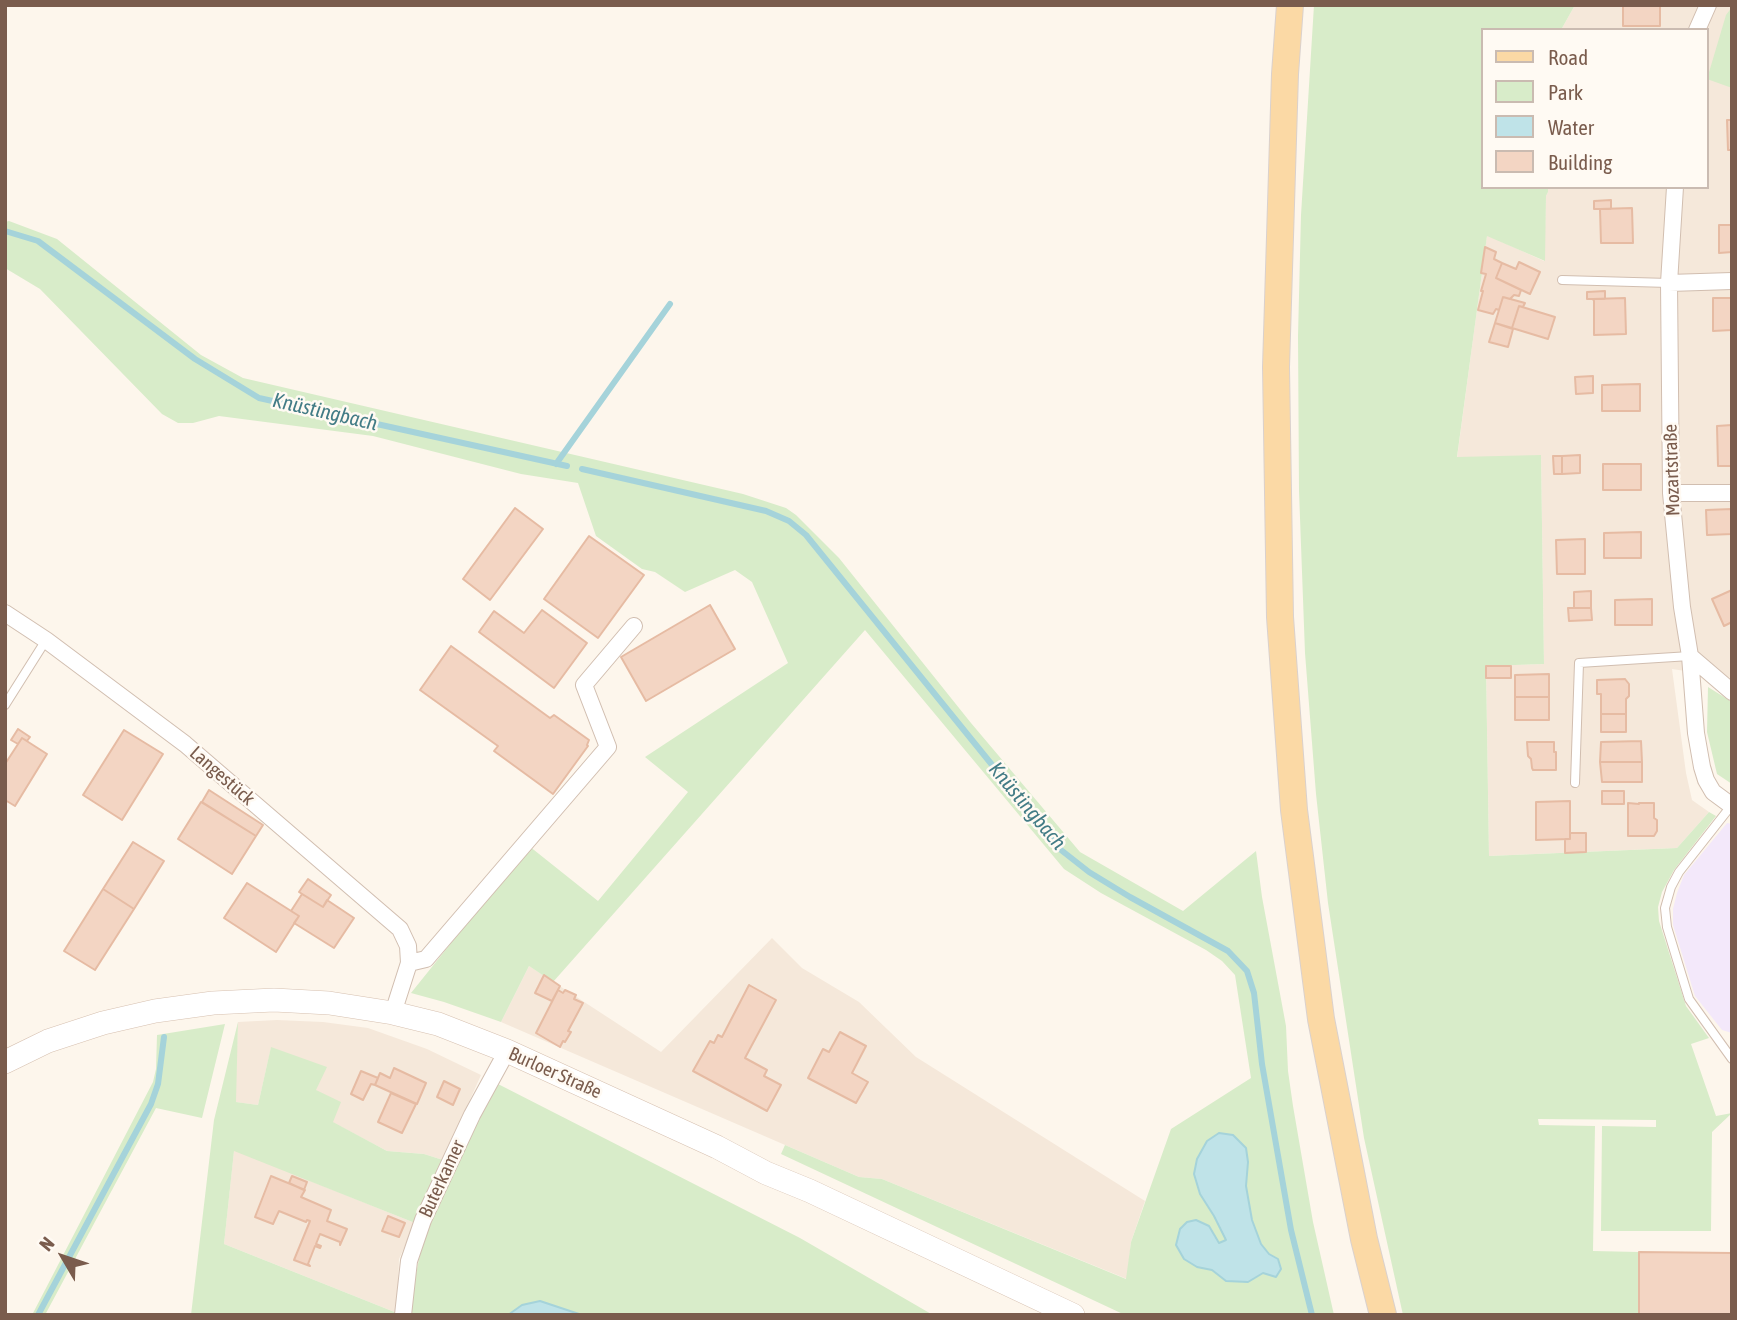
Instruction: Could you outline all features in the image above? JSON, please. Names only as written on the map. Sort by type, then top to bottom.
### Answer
[{"type":"main road","points":[[1290,5],[1285,74],[1276,367],[1280,617],[1294,810],[1321,1019],[1382,1315]]},
{"type":"main road","name":"Burloer Straße","points":[[5,1062],[48,1041],[103,1023],[155,1011],[213,1003],[274,1000],[329,1003],[393,1013],[438,1024],[507,1051],[1073,1315]]},
{"type":"street","points":[[1698,28],[1707,5]]},
{"type":"street","name":"Mozartstraße","points":[[1675,189],[1669,283],[1671,494],[1696,733],[1702,767],[1713,792],[1732,806]]},
{"type":"street","points":[[1669,283],[1732,281]]},
{"type":"street","points":[[1671,494],[1732,493]]},
{"type":"street","name":"Langestück","points":[[5,613],[46,640],[185,744],[400,929],[408,946],[409,963]]},
{"type":"street","points":[[393,1013],[409,963],[426,960],[608,747],[584,685],[634,626]]},
{"type":"street","points":[[1690,656],[1732,692]]},
{"type":"street","name":"Buterkamer","points":[[403,1315],[409,1261],[423,1220],[472,1115],[507,1051]]},
{"type":"lane","points":[[1562,280],[1669,283]]},
{"type":"lane","points":[[5,705],[46,640]]},
{"type":"lane","points":[[1576,783],[1579,663],[1690,656]]},
{"type":"lane","name":"Mozartstraße","points":[[1732,806],[1679,872],[1665,908],[1667,927],[1689,999],[1732,1059]]},
{"type":"shaded area","points":[[1575,5],[1732,5],[1732,678],[1672,669],[1692,800],[1709,812],[1677,848],[1489,856],[1486,666],[1544,664],[1541,456],[1457,458],[1487,235],[1544,261],[1548,189],[1709,189],[1709,28],[1562,28]]},
{"type":"shaded area","points":[[1727,823],[1732,824],[1732,1033],[1722,1030],[1695,996],[1673,925],[1673,909],[1684,875]]},
{"type":"shaded area","points":[[772,938],[802,968],[859,1002],[916,1057],[1145,1201],[1131,1242],[1127,1279],[882,1179],[859,1177],[501,1022],[529,966],[661,1052]]},
{"type":"shaded area","points":[[277,1020],[368,1028],[427,1049],[481,1075],[443,1160],[424,1154],[387,1151],[332,1122],[316,1090],[271,1048],[258,1105],[235,1102],[238,1022]]},
{"type":"shaded area","points":[[234,1150],[415,1223],[399,1259],[397,1313],[224,1244]]},
{"type":"green space","points":[[1314,5],[1575,5],[1562,28],[1482,28],[1482,189],[1548,189],[1545,261],[1487,236],[1457,457],[1541,455],[1544,664],[1486,666],[1489,856],[1677,848],[1709,812],[1716,816],[1674,870],[1662,892],[1658,907],[1659,921],[1686,1006],[1709,1038],[1691,1044],[1716,1116],[1732,1113],[1712,1132],[1711,1231],[1601,1231],[1602,1126],[1656,1127],[1656,1120],[1538,1119],[1539,1125],[1595,1126],[1593,1251],[1639,1252],[1639,1315],[1403,1315],[1364,1138],[1328,903],[1316,794],[1305,653],[1299,491],[1298,336],[1301,215]]},
{"type":"green space","points":[[1732,7],[1732,88],[1709,80],[1726,15]]},
{"type":"green space","points":[[9,221],[57,239],[201,355],[243,378],[743,494],[786,508],[839,558],[971,723],[1080,852],[1183,911],[1256,851],[1286,1026],[1293,1106],[1313,1222],[1334,1315],[1125,1315],[781,1154],[785,1145],[859,1177],[882,1179],[1126,1279],[1131,1242],[1171,1129],[1251,1078],[1235,975],[1222,961],[1206,950],[1101,893],[1064,869],[865,630],[553,982],[529,966],[501,1022],[411,993],[529,846],[598,901],[688,792],[645,757],[788,663],[752,582],[735,570],[685,592],[655,572],[642,569],[596,536],[578,483],[521,474],[373,436],[219,416],[193,423],[178,423],[162,414],[40,289],[5,268],[5,222]],"holes":[[[1248,1162],[1246,1186],[1252,1220],[1261,1244],[1269,1254],[1278,1259],[1226,1281],[1212,1270],[1209,1226],[1219,1243],[1226,1240],[1200,1194]]]},
{"type":"green space","points":[[1708,687],[1732,702],[1732,784],[1717,774],[1707,732]]},
{"type":"green space","points":[[238,1022],[236,1102],[258,1105],[271,1047],[327,1067],[316,1090],[341,1102],[333,1122],[387,1151],[424,1154],[443,1160],[415,1223],[234,1151],[224,1244],[397,1315],[191,1315],[214,1120]]},
{"type":"green space","points":[[225,1024],[202,1118],[156,1108],[45,1315],[32,1315],[153,1082],[157,1035]]},
{"type":"green space","points":[[498,1084],[800,1238],[933,1315],[582,1315],[540,1301],[522,1305],[508,1315],[410,1315],[421,1249],[430,1222],[479,1116]]},
{"type":"water","points":[[1219,1133],[1233,1135],[1246,1148],[1246,1186],[1252,1220],[1261,1244],[1269,1254],[1278,1259],[1281,1269],[1276,1277],[1263,1273],[1248,1282],[1226,1281],[1212,1270],[1197,1267],[1184,1259],[1176,1245],[1180,1229],[1187,1222],[1196,1220],[1209,1226],[1219,1243],[1226,1240],[1200,1194],[1194,1174],[1197,1159],[1207,1141]]},
{"type":"water","points":[[540,1301],[582,1315],[508,1315],[522,1305]]},
{"type":"building","points":[[1623,5],[1660,5],[1660,26],[1623,26]]},
{"type":"building","points":[[1727,120],[1732,120],[1732,150],[1728,150]]},
{"type":"building","points":[[1611,200],[1611,209],[1594,209],[1594,201]]},
{"type":"building","points":[[1632,208],[1633,243],[1601,243],[1600,209]]},
{"type":"building","points":[[1719,225],[1732,225],[1732,252],[1719,253]]},
{"type":"building","points":[[1485,247],[1496,252],[1494,259],[1502,263],[1496,278],[1521,290],[1519,296],[1514,295],[1510,299],[1503,297],[1499,310],[1496,309],[1493,314],[1478,310],[1486,274],[1481,273]]},
{"type":"building","points":[[1519,262],[1540,272],[1530,294],[1496,278],[1502,263],[1516,269]]},
{"type":"building","points":[[1605,291],[1605,299],[1587,299],[1587,292]]},
{"type":"building","points":[[1503,297],[1525,303],[1523,307],[1519,306],[1512,328],[1495,323]]},
{"type":"building","points":[[1625,298],[1626,334],[1594,335],[1593,299]]},
{"type":"building","points":[[1713,298],[1732,298],[1732,330],[1713,331]]},
{"type":"building","points":[[1519,306],[1555,317],[1548,339],[1512,328]]},
{"type":"building","points":[[1495,323],[1513,329],[1508,347],[1489,342]]},
{"type":"building","points":[[1593,376],[1593,393],[1576,394],[1575,377]]},
{"type":"building","points":[[1640,384],[1640,411],[1602,411],[1602,385]]},
{"type":"building","points":[[1732,425],[1732,466],[1718,466],[1717,426]]},
{"type":"building","points":[[1580,455],[1580,473],[1562,474],[1562,456]]},
{"type":"building","points":[[1553,456],[1562,456],[1562,474],[1554,474]]},
{"type":"building","points":[[1603,464],[1641,464],[1641,490],[1603,490]]},
{"type":"building","points":[[515,508],[543,529],[490,600],[463,579]]},
{"type":"building","points":[[1732,509],[1732,534],[1707,535],[1706,510]]},
{"type":"building","points":[[1641,532],[1641,558],[1604,558],[1604,533]]},
{"type":"building","points":[[589,536],[644,575],[598,638],[544,599]]},
{"type":"building","points":[[1585,539],[1585,574],[1557,574],[1556,540]]},
{"type":"building","points":[[1732,590],[1732,622],[1724,626],[1712,599]]},
{"type":"building","points":[[1591,591],[1591,608],[1574,608],[1574,592]]},
{"type":"building","points":[[1652,599],[1652,625],[1615,625],[1615,600]]},
{"type":"building","points":[[710,605],[735,649],[646,701],[621,657]]},
{"type":"building","points":[[1568,608],[1591,608],[1592,620],[1569,621]]},
{"type":"building","points":[[542,610],[587,643],[554,688],[479,632],[494,611],[524,633]]},
{"type":"building","points":[[451,646],[550,718],[554,715],[589,740],[588,746],[553,794],[494,751],[498,746],[420,690]]},
{"type":"building","points":[[1486,666],[1511,666],[1511,678],[1486,678]]},
{"type":"building","points":[[1549,674],[1549,697],[1515,697],[1515,675]]},
{"type":"building","points":[[1625,679],[1629,684],[1626,714],[1601,714],[1601,694],[1597,694],[1597,680]]},
{"type":"building","points":[[1515,697],[1549,697],[1549,720],[1515,720]]},
{"type":"building","points":[[1601,714],[1626,714],[1626,732],[1601,732]]},
{"type":"building","points":[[18,729],[30,737],[27,741],[22,738],[18,744],[11,740]]},
{"type":"building","points":[[124,730],[163,754],[122,820],[83,795]]},
{"type":"building","points":[[22,738],[47,754],[15,806],[5,800],[5,764]]},
{"type":"building","points":[[1641,741],[1642,762],[1600,762],[1601,742]]},
{"type":"building","points":[[1527,742],[1554,742],[1556,770],[1533,770]]},
{"type":"building","points":[[1600,762],[1642,762],[1642,782],[1602,782]]},
{"type":"building","points":[[209,790],[263,825],[256,836],[202,802]]},
{"type":"building","points":[[1602,791],[1624,791],[1624,804],[1602,804]]},
{"type":"building","points":[[1570,801],[1570,839],[1536,840],[1536,802]]},
{"type":"building","points":[[201,802],[256,836],[232,874],[178,839]]},
{"type":"building","points":[[1628,803],[1654,803],[1657,831],[1654,836],[1628,836]]},
{"type":"building","points":[[1570,833],[1586,833],[1586,852],[1565,853],[1565,839],[1570,839]]},
{"type":"building","points":[[133,842],[164,861],[134,909],[103,889]]},
{"type":"building","points":[[308,879],[331,895],[323,907],[299,892]]},
{"type":"building","points":[[247,883],[299,916],[276,952],[224,918]]},
{"type":"building","points":[[103,889],[134,909],[95,970],[64,951]]},
{"type":"building","points":[[302,894],[323,907],[327,900],[354,918],[334,948],[294,923],[299,916],[291,911]]},
{"type":"building","points":[[544,975],[560,986],[552,1001],[535,993]]},
{"type":"building","points":[[749,985],[776,1000],[745,1058],[767,1070],[764,1076],[781,1085],[767,1111],[693,1071],[710,1041],[714,1043],[718,1035],[722,1037]]},
{"type":"building","points":[[558,990],[576,995],[574,999],[583,1003],[568,1031],[571,1032],[560,1047],[536,1033]]},
{"type":"building","points":[[840,1032],[866,1046],[852,1073],[868,1082],[856,1103],[808,1078],[823,1049],[829,1052]]},
{"type":"building","points":[[394,1068],[426,1083],[417,1104],[375,1085],[380,1073],[390,1078]]},
{"type":"building","points":[[361,1071],[378,1078],[375,1085],[371,1084],[363,1100],[351,1094]]},
{"type":"building","points":[[444,1081],[460,1089],[453,1105],[437,1097]]},
{"type":"building","points":[[391,1093],[416,1104],[402,1133],[378,1122]]},
{"type":"building","points":[[271,1176],[305,1190],[301,1197],[331,1210],[327,1221],[347,1229],[340,1245],[340,1242],[320,1234],[316,1244],[321,1246],[315,1246],[308,1264],[310,1266],[294,1260],[310,1221],[306,1222],[279,1211],[273,1224],[255,1217]]},
{"type":"building","points":[[292,1176],[307,1182],[304,1190],[289,1183]]},
{"type":"building","points":[[388,1216],[405,1223],[399,1237],[382,1231]]},
{"type":"building","points":[[1639,1252],[1732,1253],[1732,1315],[1639,1315]]},
{"type":"waterway","name":"Knüstingbach","points":[[5,231],[38,241],[195,359],[259,398],[567,466]]},
{"type":"waterway","points":[[556,464],[670,304]]},
{"type":"waterway","name":"Knüstingbach","points":[[582,469],[766,511],[789,521],[806,535],[1061,850],[1089,872],[1130,897],[1228,951],[1247,971],[1254,993],[1262,1064],[1291,1230],[1312,1315]]},
{"type":"waterway","points":[[38,1315],[151,1104],[158,1084],[164,1037]]}]
